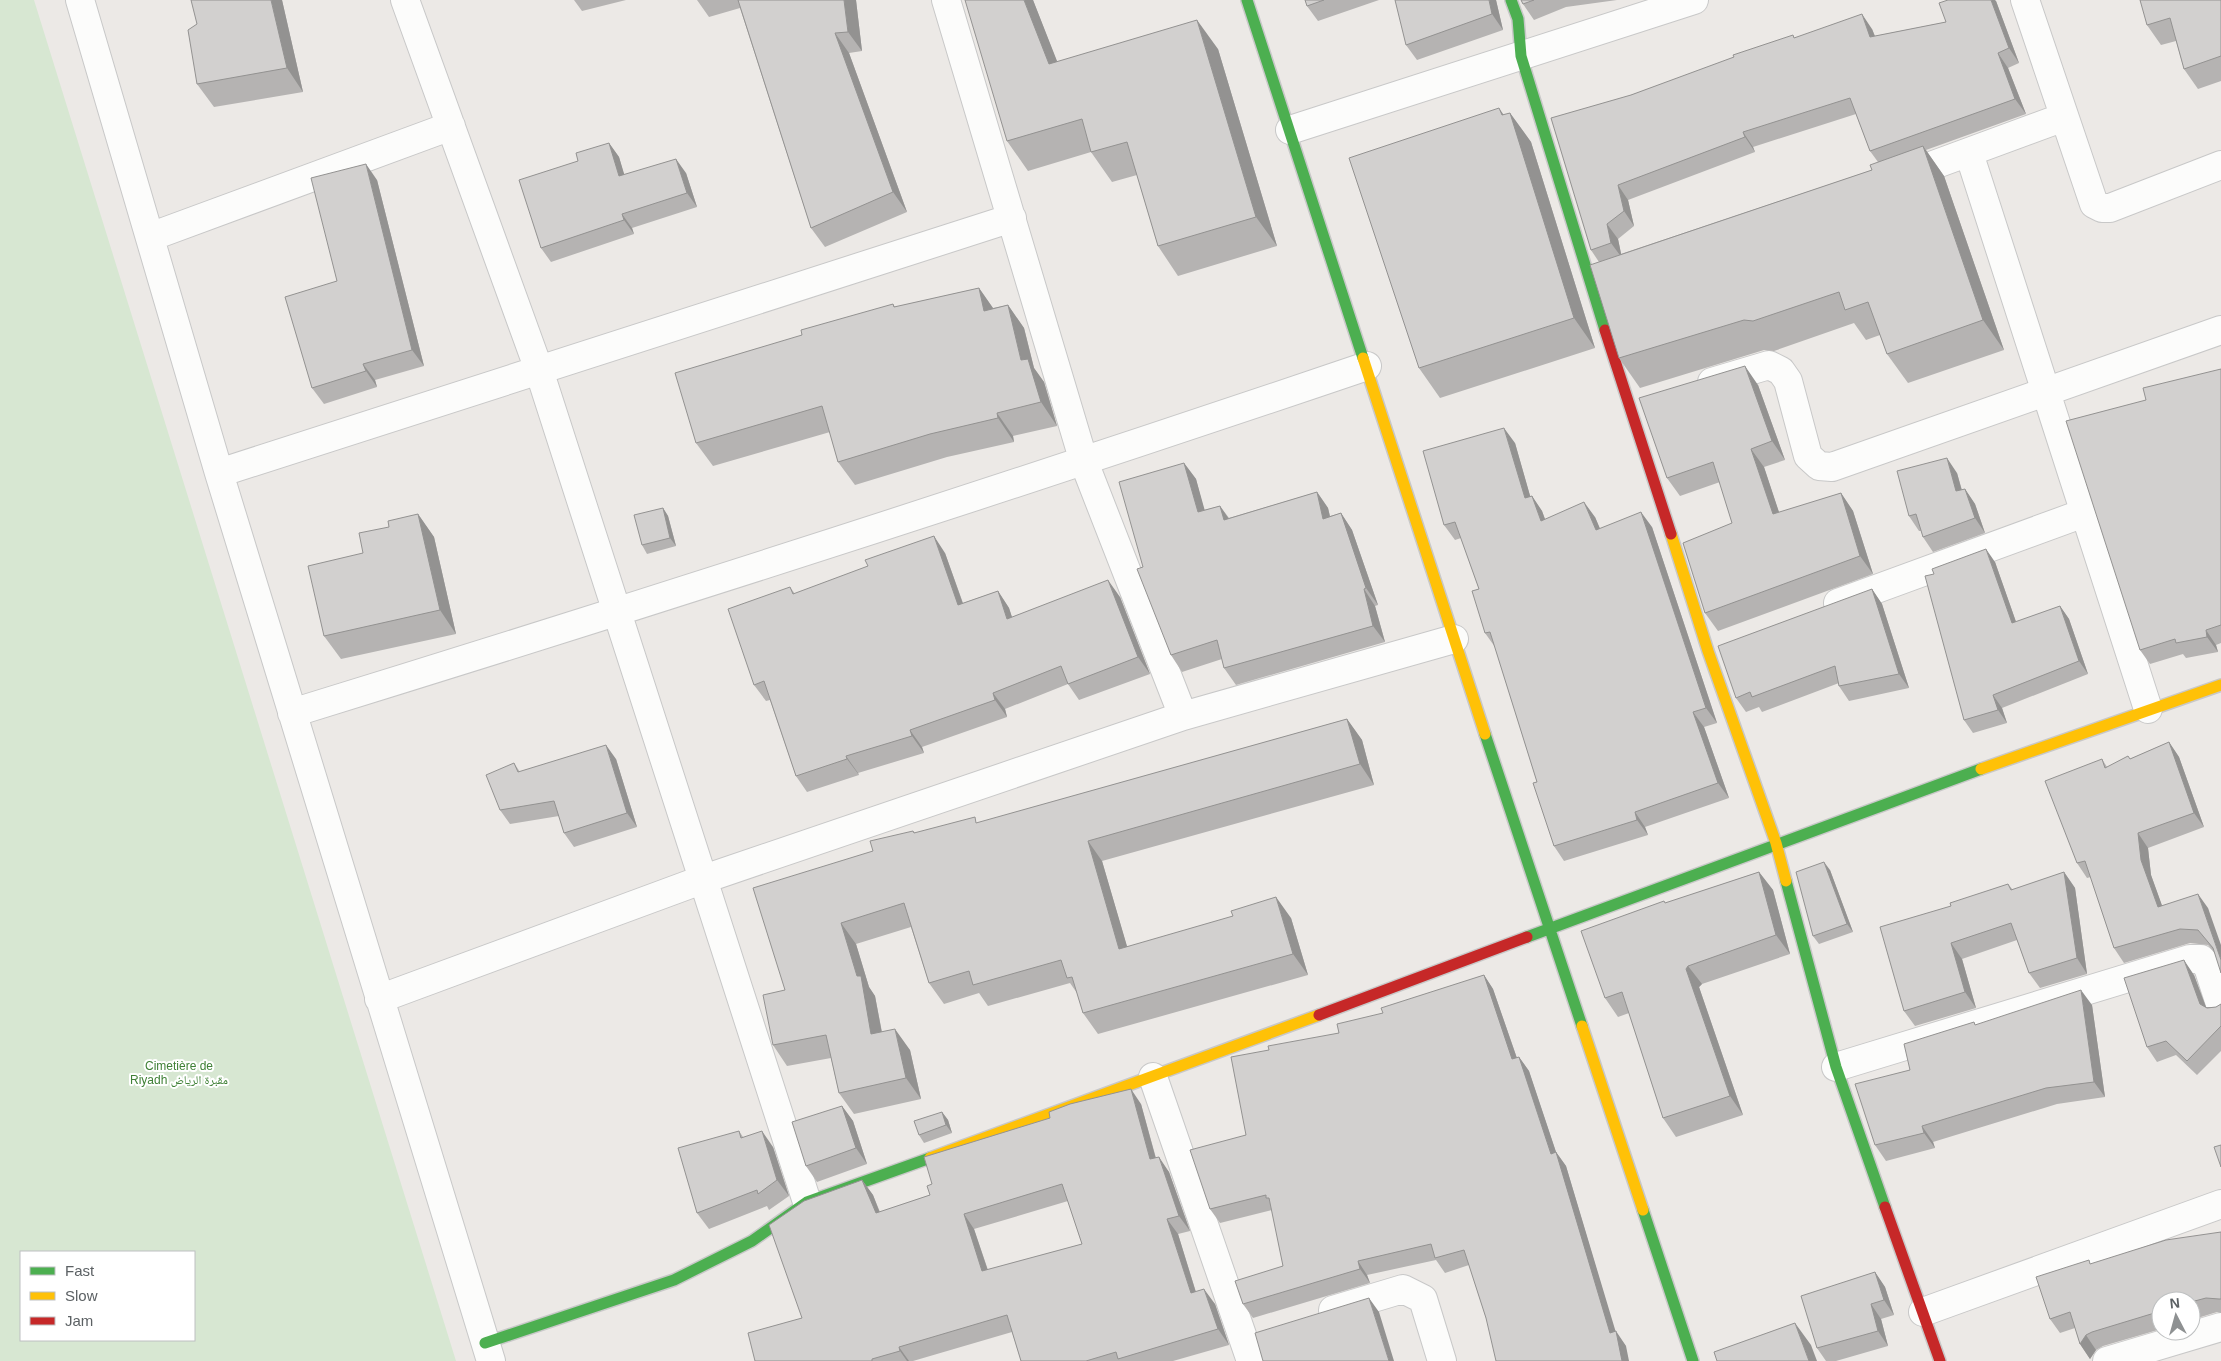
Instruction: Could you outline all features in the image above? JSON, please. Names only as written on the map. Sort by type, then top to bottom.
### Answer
[{"type":"street","points":[[80,0],[219,473],[488,1352],[674,1280],[719,1260],[752,1241],[806,1202],[1153,1076],[1776,843],[2148,709],[2221,685]]},
{"type":"street","points":[[405,0],[539,370],[704,878],[806,1202]]},
{"type":"street","points":[[946,0],[1084,462],[1183,716]]},
{"type":"street","points":[[1247,0],[1454,639],[1692,1361]]},
{"type":"street","points":[[1511,0],[1518,20],[1521,56],[1591,285],[1708,651],[1776,843],[1836,1067],[1940,1361]]},
{"type":"street","points":[[1290,130],[1694,0]]},
{"type":"street","points":[[2025,0],[2094,204],[2102,208],[2110,208],[2221,165]]},
{"type":"street","points":[[1877,185],[2064,117]]},
{"type":"street","points":[[150,237],[451,126]]},
{"type":"street","points":[[1969,153],[2148,709]]},
{"type":"street","points":[[219,473],[1012,218]]},
{"type":"street","points":[[1591,285],[1618,276]]},
{"type":"street","points":[[1685,390],[1769,366],[1781,371],[1788,381],[1808,456],[1819,466],[1832,467],[2221,330]]},
{"type":"street","points":[[292,713],[618,612],[1084,462],[1367,366]]},
{"type":"street","points":[[1630,407],[1658,399]]},
{"type":"street","points":[[1818,611],[2084,513]]},
{"type":"street","points":[[380,999],[704,878],[1183,716],[1454,639]]},
{"type":"street","points":[[1708,651],[1735,641]]},
{"type":"street","points":[[1836,1067],[2190,959],[2201,959],[2208,967],[2221,1007]]},
{"type":"street","points":[[1153,1076],[1247,1349],[1271,1328]]},
{"type":"street","points":[[1923,1312],[2221,1204]]},
{"type":"street","points":[[1309,1317],[1403,1288],[1414,1292],[1424,1299],[1442,1361]]},
{"type":"street","points":[[2107,1361],[2221,1327]]},
{"type":"green space","name":"Cimetière de Riyadh مقبرة الرياض","points":[[0,0],[34,0],[456,1361],[0,1361]]},
{"type":"building","points":[[191,0],[271,0],[287,68],[197,84],[188,30],[197,24]]},
{"type":"building","points":[[738,0],[844,0],[848,32],[835,33],[893,192],[811,228]]},
{"type":"building","points":[[965,0],[1024,0],[1049,64],[1197,20],[1256,217],[1158,246],[1127,142],[1091,152],[1082,119],[1007,141]]},
{"type":"building","points":[[1305,0],[1324,0],[1307,6]]},
{"type":"building","points":[[1395,0],[1489,0],[1492,14],[1406,45]]},
{"type":"building","points":[[1521,0],[1534,0],[1523,4]]},
{"type":"building","points":[[1948,0],[1991,0],[2009,48],[1998,53],[2015,99],[1870,151],[1850,98],[1743,132],[1745,137],[1618,185],[1624,211],[1607,224],[1611,243],[1591,250],[1551,118],[1631,95],[1734,57],[1733,55],[1793,35],[1794,38],[1862,14],[1870,37],[1946,22],[1939,3]]},
{"type":"building","points":[[2140,0],[2221,0],[2221,56],[2184,69],[2170,18],[2147,25]]},
{"type":"building","points":[[1499,108],[1502,115],[1510,113],[1574,318],[1419,368],[1349,158]]},
{"type":"building","points":[[609,143],[619,176],[676,159],[687,193],[622,214],[624,220],[541,248],[519,180],[578,161],[576,153]]},
{"type":"building","points":[[1923,146],[1983,320],[1887,354],[1868,302],[1845,310],[1839,292],[1753,321],[1744,320],[1619,358],[1590,265],[1872,170],[1870,165]]},
{"type":"building","points":[[366,164],[412,350],[363,364],[366,371],[312,388],[285,297],[337,281],[311,178]]},
{"type":"building","points":[[979,288],[984,311],[1008,305],[1021,360],[1028,359],[1041,402],[997,413],[998,418],[930,434],[838,462],[822,406],[696,443],[675,373],[802,335],[801,330],[893,304],[894,307]]},
{"type":"building","points":[[1745,366],[1772,441],[1751,449],[1773,514],[1841,493],[1860,556],[1705,613],[1683,543],[1732,523],[1713,462],[1667,478],[1639,398]]},
{"type":"building","points":[[2221,369],[2221,625],[2206,630],[2207,637],[2176,643],[2175,639],[2140,650],[2066,421],[2146,400],[2143,388]]},
{"type":"building","points":[[1504,428],[1525,498],[1532,496],[1541,521],[1584,502],[1596,530],[1641,512],[1706,708],[1693,712],[1718,783],[1635,812],[1637,820],[1554,846],[1533,783],[1537,782],[1490,632],[1485,633],[1472,591],[1479,589],[1455,522],[1444,525],[1423,451]]},
{"type":"building","points":[[1947,458],[1956,491],[1965,489],[1975,518],[1923,537],[1916,514],[1909,516],[1897,471]]},
{"type":"building","points":[[1184,463],[1198,512],[1220,506],[1224,520],[1317,492],[1323,519],[1341,513],[1366,588],[1364,589],[1373,626],[1224,668],[1217,640],[1171,655],[1137,569],[1143,567],[1119,482]]},
{"type":"building","points":[[663,508],[670,538],[642,545],[634,515]]},
{"type":"building","points":[[418,514],[440,610],[324,636],[308,566],[363,553],[359,533],[389,527],[388,521]]},
{"type":"building","points":[[934,536],[958,605],[998,591],[1007,619],[1108,580],[1138,657],[1068,684],[1061,666],[993,693],[995,700],[910,730],[912,736],[846,756],[847,759],[796,776],[764,681],[754,685],[728,609],[790,587],[793,594],[868,566],[865,560]]},
{"type":"building","points":[[1986,549],[2012,623],[2060,606],[2079,661],[1993,695],[1998,710],[1964,720],[1925,576],[1934,574],[1932,569]]},
{"type":"building","points":[[1872,589],[1899,674],[1839,686],[1835,666],[1752,697],[1750,692],[1736,698],[1718,646]]},
{"type":"building","points":[[1347,719],[1360,764],[1088,841],[1119,949],[1233,916],[1231,911],[1276,897],[1293,954],[1083,1013],[1072,977],[1067,978],[1061,960],[973,985],[969,971],[929,983],[904,903],[841,923],[857,976],[861,976],[871,1034],[895,1029],[906,1078],[839,1093],[826,1035],[773,1045],[763,995],[785,990],[753,888],[873,851],[870,841],[913,831],[914,833],[975,817],[976,823]]},
{"type":"building","points":[[2169,742],[2194,813],[2138,833],[2141,860],[2158,907],[2198,894],[2221,960],[2221,973],[2213,948],[2198,930],[2180,929],[2114,948],[2085,861],[2077,863],[2045,781],[2102,759],[2105,768],[2128,756],[2130,759]]},
{"type":"building","points":[[606,745],[627,813],[564,833],[554,801],[500,810],[486,775],[514,763],[518,772]]},
{"type":"building","points":[[1824,862],[1847,924],[1813,936],[1796,872]]},
{"type":"building","points":[[1759,872],[1776,935],[1688,966],[1686,969],[1730,1096],[1663,1118],[1622,992],[1605,998],[1581,931],[1664,901],[1665,903]]},
{"type":"building","points":[[2064,872],[2077,958],[2029,973],[2011,923],[1951,943],[1965,992],[1904,1011],[1880,927],[1951,906],[1950,903],[2008,884],[2011,890]]},
{"type":"building","points":[[2184,960],[2200,1004],[2207,1008],[2216,1007],[2221,1004],[2221,1026],[2187,1061],[2166,1041],[2147,1047],[2124,978]]},
{"type":"building","points":[[1484,975],[1512,1059],[1519,1057],[1551,1154],[1556,1152],[1610,1333],[1616,1331],[1622,1361],[1496,1361],[1486,1318],[1464,1250],[1435,1258],[1431,1244],[1358,1261],[1360,1269],[1243,1304],[1235,1281],[1283,1266],[1269,1198],[1266,1198],[1266,1195],[1210,1209],[1190,1150],[1246,1135],[1231,1057],[1269,1050],[1268,1046],[1339,1033],[1337,1024],[1383,1013],[1381,1008]]},
{"type":"building","points":[[2081,990],[2094,1082],[2046,1088],[1922,1126],[1924,1133],[1875,1145],[1855,1084],[1910,1070],[1904,1044],[1974,1022],[1975,1025]]},
{"type":"building","points":[[1131,1089],[1150,1159],[1159,1157],[1179,1216],[1167,1219],[1191,1293],[1204,1289],[1218,1329],[1118,1359],[1116,1352],[1086,1361],[1021,1361],[1007,1315],[899,1347],[900,1351],[872,1359],[872,1361],[755,1361],[748,1333],[802,1318],[769,1225],[804,1201],[862,1180],[876,1213],[930,1195],[927,1186],[932,1184],[924,1157],[1050,1118],[1049,1112],[1070,1104]],"holes":[[[1062,1184],[1082,1244],[982,1271],[964,1214]]]},
{"type":"building","points":[[842,1106],[856,1148],[806,1166],[792,1122]]},
{"type":"building","points":[[942,1112],[946,1125],[919,1135],[914,1121]]},
{"type":"building","points":[[739,1131],[741,1138],[762,1131],[777,1180],[758,1194],[757,1190],[697,1213],[678,1148]]},
{"type":"building","points":[[2221,1145],[2221,1167],[2214,1147]]},
{"type":"building","points":[[2221,1232],[2221,1299],[2201,1299],[2201,1291],[2151,1291],[2151,1314],[2092,1332],[2086,1335],[2080,1344],[2070,1312],[2050,1319],[2036,1277],[2089,1260],[2090,1264],[2166,1240]]},
{"type":"building","points":[[1875,1272],[1884,1300],[1871,1304],[1878,1331],[1817,1348],[1801,1296]]},
{"type":"building","points":[[1369,1298],[1389,1361],[1263,1361],[1255,1333]]},
{"type":"building","points":[[1795,1323],[1809,1361],[1717,1361],[1714,1352]]},
{"type":"traffic: fast","points":[[1247,0],[1363,358]]},
{"type":"traffic: fast","points":[[1511,0],[1518,19],[1521,56],[1605,330]]},
{"type":"traffic: fast","points":[[1485,734],[1582,1026]]},
{"type":"traffic: fast","points":[[1527,937],[1981,769]]},
{"type":"traffic: fast","points":[[1786,881],[1836,1067],[1885,1207]]},
{"type":"traffic: fast","points":[[485,1343],[674,1280],[752,1241],[807,1202],[930,1158]]},
{"type":"traffic: fast","points":[[1643,1210],[1693,1361]]},
{"type":"traffic: slow","points":[[1363,358],[1485,734]]},
{"type":"traffic: slow","points":[[1671,534],[1708,651],[1776,843],[1786,881]]},
{"type":"traffic: slow","points":[[1981,769],[2221,685]]},
{"type":"traffic: slow","points":[[930,1158],[1319,1015]]},
{"type":"traffic: slow","points":[[1582,1026],[1643,1210]]},
{"type":"traffic: jam","points":[[1605,330],[1671,534]]},
{"type":"traffic: jam","points":[[1319,1015],[1527,937]]},
{"type":"traffic: jam","points":[[1885,1207],[1940,1361]]}]
